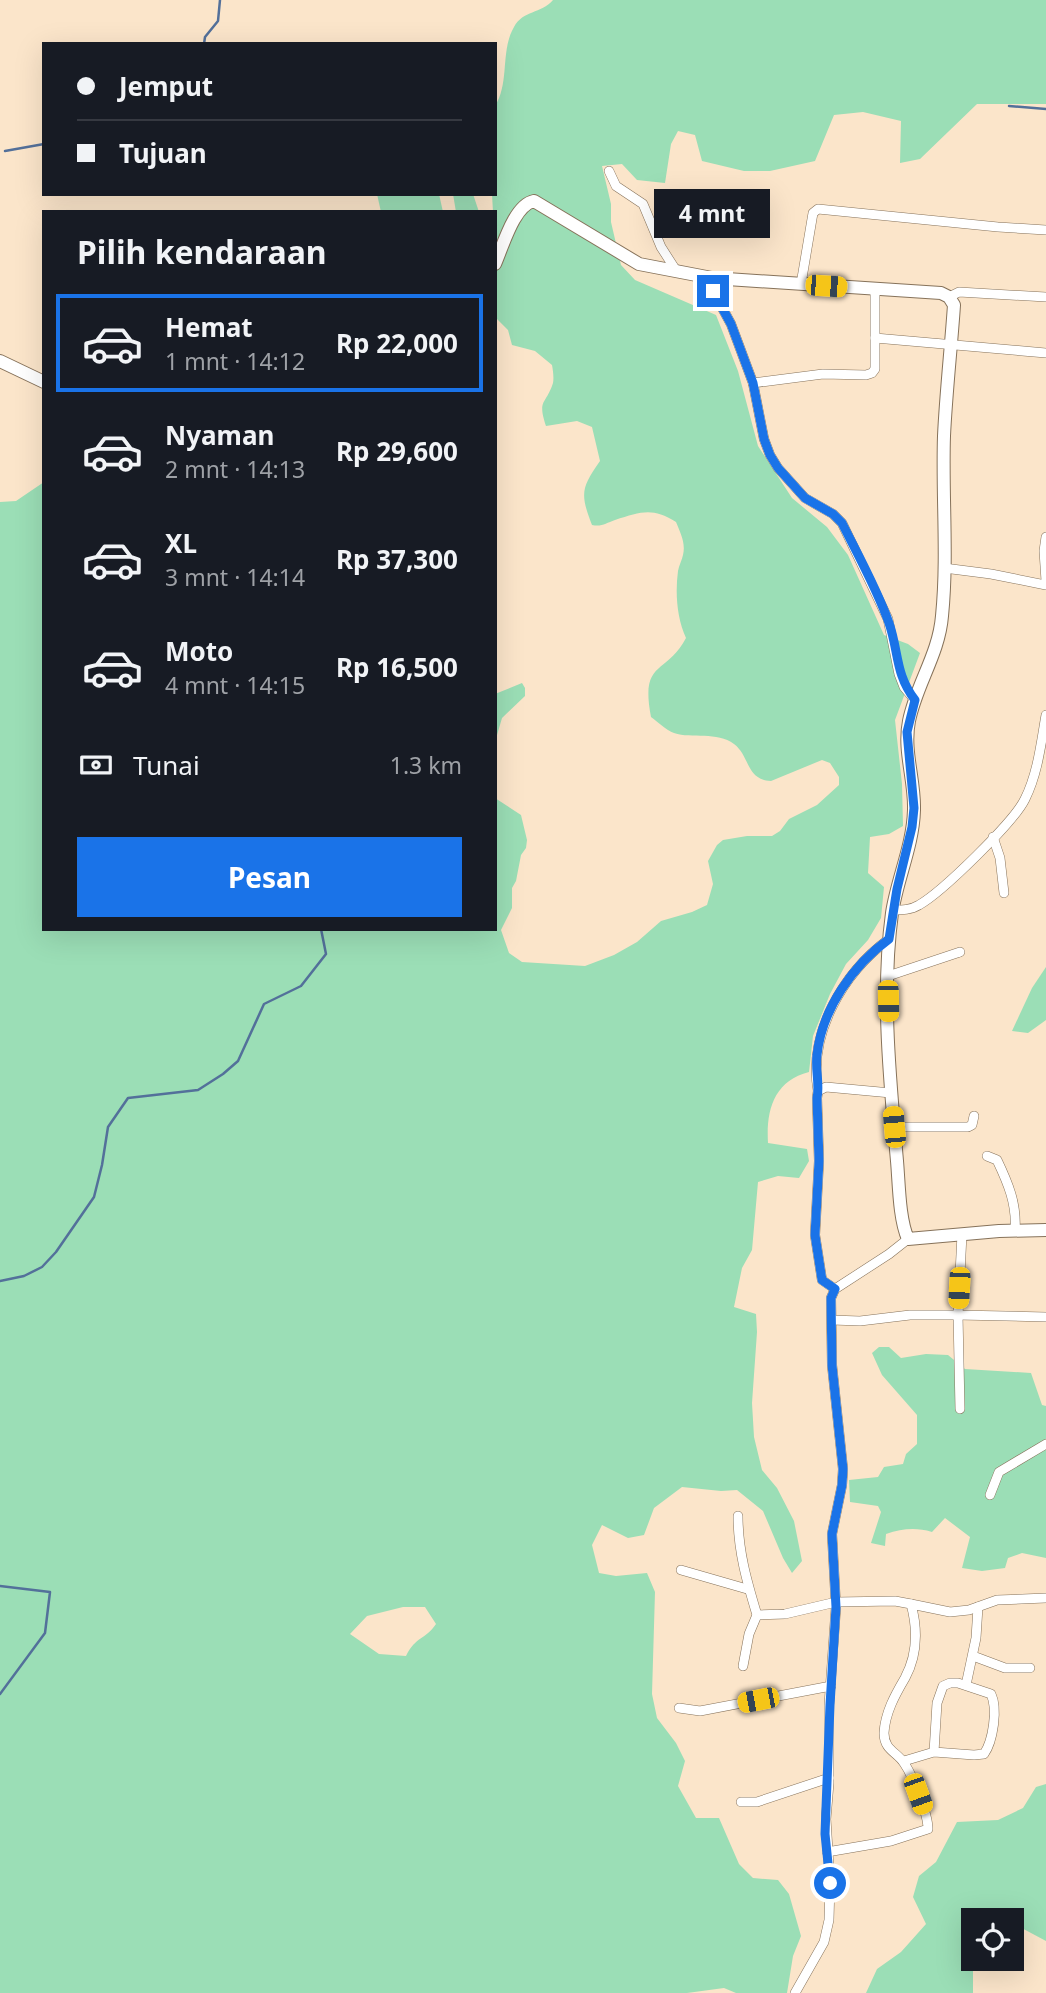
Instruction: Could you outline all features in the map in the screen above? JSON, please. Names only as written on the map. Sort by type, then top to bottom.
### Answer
[{"type":"main road","points":[[497,259],[524,204],[538,201],[636,263],[712,278],[941,293],[949,297],[954,305],[944,438],[944,568],[940,633],[915,700],[907,732],[914,808],[889,939],[894,1127],[904,1226],[908,1239],[1046,1230]]},
{"type":"main road","points":[[0,361],[42,381]]},
{"type":"street","points":[[609,171],[616,186],[643,204],[661,247],[677,272]]},
{"type":"street","points":[[801,284],[813,213],[818,208],[1046,230]]},
{"type":"street","points":[[712,278],[713,291],[731,324],[753,383],[764,439],[770,455],[805,498],[833,514],[842,523],[888,620],[899,674],[904,687],[915,700]]},
{"type":"street","points":[[753,383],[823,374],[869,374],[875,369],[875,288]]},
{"type":"street","points":[[949,297],[959,292],[1046,297]]},
{"type":"street","points":[[875,338],[1046,353]]},
{"type":"street","points":[[944,568],[1046,583],[1046,537]]},
{"type":"street","points":[[893,910],[910,909],[920,905],[1015,814],[1028,792],[1036,769],[1046,715]]},
{"type":"street","points":[[993,837],[1000,858],[1004,893]]},
{"type":"street","points":[[835,1289],[822,1280],[816,1250],[819,1161],[817,1052],[821,1035],[843,986],[858,966],[889,939]]},
{"type":"street","points":[[888,976],[960,952]]},
{"type":"street","points":[[818,1091],[826,1087],[891,1093]]},
{"type":"street","points":[[894,1127],[968,1127],[972,1125],[974,1116]]},
{"type":"street","points":[[987,1156],[997,1160],[1010,1187],[1014,1200],[1015,1230]]},
{"type":"street","points":[[960,1409],[958,1315],[962,1234]]},
{"type":"street","points":[[795,1993],[827,1932],[830,1906],[825,1834],[836,1602],[832,1534],[843,1469],[835,1404],[831,1298],[835,1289],[908,1239]]},
{"type":"street","points":[[832,1320],[860,1321],[910,1315],[1046,1317]]},
{"type":"street","points":[[990,1495],[999,1472],[1046,1444]]},
{"type":"street","points":[[738,1516],[738,1537],[747,1589],[757,1615],[749,1634],[743,1666]]},
{"type":"street","points":[[681,1570],[747,1589]]},
{"type":"street","points":[[757,1615],[785,1614],[836,1602],[895,1601],[950,1612],[997,1600],[1046,1598]]},
{"type":"street","points":[[827,1852],[891,1841],[928,1829],[925,1812],[904,1761],[889,1749],[884,1736],[886,1716],[915,1651],[917,1636],[911,1604]]},
{"type":"street","points":[[966,1685],[978,1607]]},
{"type":"street","points":[[972,1656],[1005,1668],[1030,1668]]},
{"type":"street","points":[[904,1761],[934,1752],[984,1754],[988,1749],[994,1712],[993,1698],[988,1691],[950,1683],[943,1686],[937,1703],[934,1752]]},
{"type":"street","points":[[679,1708],[700,1711],[831,1686]]},
{"type":"street","points":[[741,1802],[757,1802],[829,1778]]},
{"type":"green space","points":[[553,0],[1046,0],[1046,104],[977,104],[920,159],[900,163],[901,121],[863,112],[834,115],[815,161],[770,171],[744,171],[702,161],[695,135],[678,131],[671,144],[665,183],[637,180],[622,164],[602,166],[621,265],[635,280],[716,315],[738,371],[758,446],[792,498],[827,527],[848,555],[884,635],[908,644],[920,653],[895,720],[902,784],[903,826],[889,834],[870,837],[868,873],[884,887],[881,918],[868,940],[846,964],[830,994],[813,1036],[809,1072],[788,1082],[780,1090],[771,1108],[768,1143],[807,1149],[809,1161],[799,1178],[778,1176],[758,1182],[752,1250],[742,1268],[734,1307],[756,1314],[752,1403],[754,1437],[762,1470],[777,1488],[794,1521],[802,1561],[792,1573],[763,1511],[737,1490],[682,1487],[654,1508],[644,1535],[628,1538],[602,1525],[592,1545],[599,1573],[616,1576],[647,1573],[655,1592],[652,1694],[657,1718],[676,1743],[685,1761],[678,1786],[696,1818],[719,1818],[739,1864],[753,1878],[778,1880],[789,1894],[801,1936],[793,1956],[787,1993],[736,1993],[724,1988],[687,1993],[0,1993],[0,502],[16,501],[42,483],[42,931],[497,931],[497,799],[521,815],[527,840],[512,888],[512,908],[501,930],[509,953],[522,962],[585,966],[614,955],[637,942],[661,921],[707,905],[713,884],[708,861],[723,840],[772,836],[780,831],[789,819],[817,805],[839,785],[839,777],[830,763],[822,760],[771,781],[763,780],[753,772],[739,749],[727,740],[674,733],[651,717],[649,686],[652,677],[686,638],[677,597],[678,571],[684,551],[681,534],[676,522],[660,514],[646,512],[601,525],[592,525],[584,491],[600,461],[592,427],[577,421],[546,426],[542,406],[553,383],[552,365],[535,351],[512,345],[508,330],[497,319],[497,210],[493,210],[492,196],[497,196],[497,102],[502,87],[507,46],[514,27],[522,18]],"holes":[[[403,1607],[425,1607],[436,1624],[413,1645],[406,1656],[379,1654],[350,1634],[367,1616]]]},
{"type":"green space","points":[[377,196],[439,196],[443,210],[381,210]]},
{"type":"green space","points":[[453,196],[474,196],[478,210],[456,210]]},
{"type":"green space","points":[[522,683],[525,688],[525,696],[502,718],[497,735],[497,693]]},
{"type":"green space","points":[[1046,967],[1046,1020],[1028,1033],[1012,1031],[1032,988]]},
{"type":"green space","points":[[879,1347],[889,1347],[901,1358],[926,1354],[948,1355],[965,1369],[1031,1373],[1042,1405],[1046,1406],[1046,1558],[1022,1553],[1008,1558],[1005,1568],[982,1571],[962,1568],[970,1537],[945,1518],[932,1532],[903,1530],[886,1534],[885,1546],[871,1543],[881,1512],[878,1506],[850,1502],[849,1480],[878,1477],[884,1467],[903,1464],[906,1454],[917,1444],[917,1415],[882,1375],[872,1353]]},
{"type":"green space","points":[[1046,1784],[1046,1941],[1024,1929],[1024,1908],[961,1908],[961,1971],[973,1971],[973,1993],[866,1993],[877,1969],[901,1952],[926,1924],[913,1897],[919,1876],[936,1862],[957,1822],[998,1820],[1023,1808],[1036,1787]]},
{"type":"waterway","points":[[204,42],[205,37],[218,21],[220,0]]},
{"type":"waterway","points":[[1009,106],[1046,109]]},
{"type":"waterway","points":[[5,151],[42,144]]},
{"type":"waterway","points":[[0,1281],[24,1276],[42,1267],[56,1252],[94,1197],[108,1127],[128,1098],[198,1090],[223,1074],[238,1061],[264,1004],[301,986],[326,954],[321,931]]},
{"type":"waterway","points":[[0,1586],[50,1592],[45,1633],[0,1694]]},
{"type":"route","points":[[713,291],[731,324],[753,383],[764,439],[770,455],[805,498],[833,514],[842,523],[888,620],[899,674],[904,687],[915,700],[907,732],[914,808],[912,827],[897,889],[889,939],[871,952],[843,986],[821,1035],[817,1052],[819,1161],[815,1235],[822,1280],[835,1289],[831,1298],[832,1365],[843,1469],[832,1534],[836,1607],[825,1834],[830,1883]]}]
